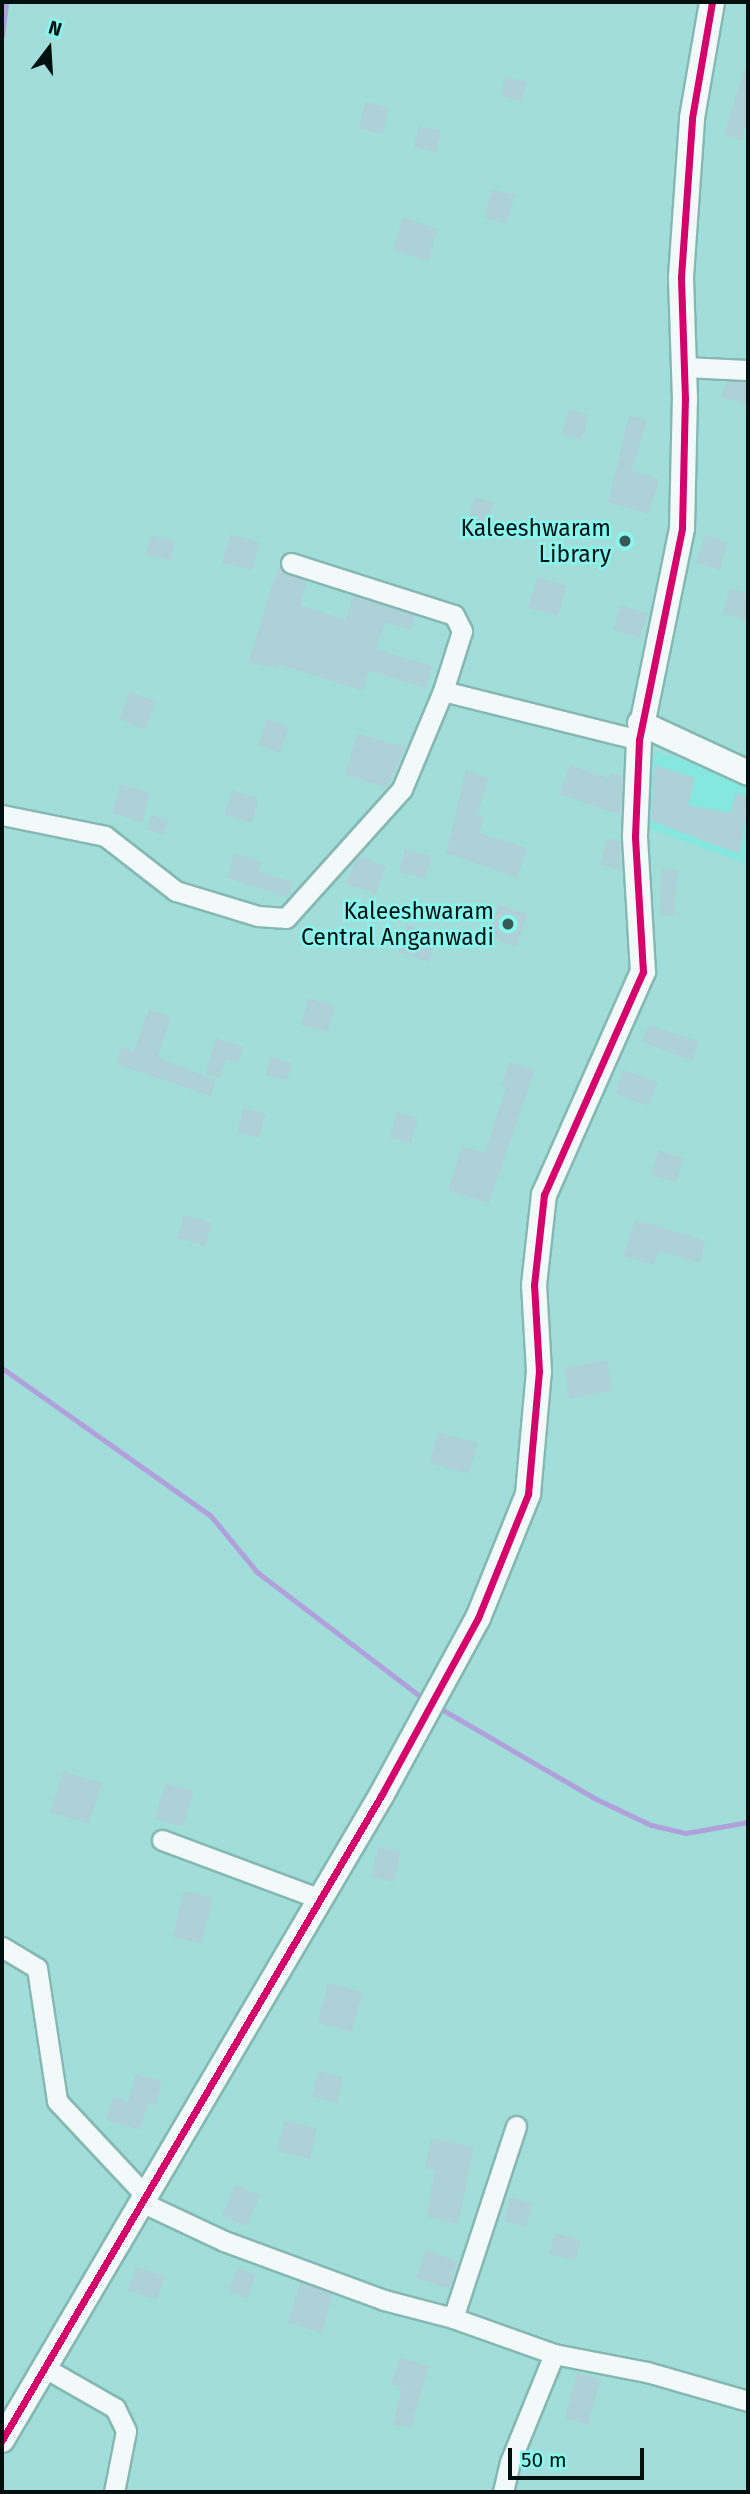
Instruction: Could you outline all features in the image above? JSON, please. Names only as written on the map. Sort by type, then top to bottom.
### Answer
[{"type":"street","points":[[2,2440],[321,1899],[478,1618],[528,1494],[539,1371],[534,1285],[544,1195],[643,972],[635,836],[640,732],[682,528],[684,367],[681,277],[692,118],[712,2]]},
{"type":"street","points":[[684,367],[748,370]]},
{"type":"street","points":[[2,815],[105,836],[176,891],[258,916],[286,918],[402,789],[443,691],[462,631],[454,615],[291,564]]},
{"type":"street","points":[[443,691],[640,732],[748,773]]},
{"type":"street","points":[[162,1840],[321,1899]]},
{"type":"street","points":[[2,1947],[37,1968],[57,2101],[143,2199],[224,2241],[384,2300],[453,2318],[554,2354],[648,2372],[748,2401]]},
{"type":"street","points":[[453,2318],[516,2126]]},
{"type":"street","points":[[503,2492],[510,2462],[554,2354]]},
{"type":"street","points":[[45,2368],[115,2408],[126,2431],[114,2492]]},
{"type":"shaded area","points":[[656,752],[748,778],[748,864],[636,824]]},
{"type":"building","points":[[744,69],[748,69],[748,120],[742,141],[724,136]]},
{"type":"building","points":[[505,77],[527,82],[522,101],[501,96]]},
{"type":"building","points":[[365,102],[389,107],[383,134],[359,129]]},
{"type":"building","points":[[419,126],[441,131],[436,152],[414,147]]},
{"type":"building","points":[[492,189],[515,195],[506,224],[484,218]]},
{"type":"building","points":[[403,217],[438,229],[428,261],[393,250]]},
{"type":"building","points":[[726,381],[748,382],[748,405],[721,397]]},
{"type":"building","points":[[569,409],[589,415],[582,440],[561,434]]},
{"type":"building","points":[[629,415],[647,420],[632,471],[659,479],[649,514],[608,502]]},
{"type":"building","points":[[475,497],[494,502],[488,523],[469,517]]},
{"type":"building","points":[[230,534],[260,542],[252,570],[222,563]]},
{"type":"building","points":[[151,535],[175,542],[170,561],[145,554]]},
{"type":"building","points":[[705,535],[728,542],[720,570],[696,563]]},
{"type":"building","points":[[278,568],[307,581],[300,605],[346,620],[353,596],[415,615],[411,630],[385,622],[376,649],[432,666],[426,688],[369,671],[363,691],[278,664],[277,669],[248,662]]},
{"type":"building","points":[[537,577],[567,586],[558,616],[528,608]]},
{"type":"building","points":[[730,588],[748,593],[748,621],[722,613]]},
{"type":"building","points":[[620,605],[648,613],[640,638],[613,630]]},
{"type":"building","points":[[130,691],[156,702],[145,730],[119,719]]},
{"type":"building","points":[[267,719],[289,727],[280,753],[258,745]]},
{"type":"building","points":[[357,733],[406,747],[387,788],[345,775]]},
{"type":"building","points":[[570,765],[609,778],[610,773],[623,776],[620,815],[559,794]]},
{"type":"building","points":[[654,765],[695,778],[688,805],[730,813],[736,793],[748,797],[740,854],[651,821]]},
{"type":"building","points":[[466,770],[489,778],[477,815],[484,817],[479,833],[527,848],[517,878],[446,853]]},
{"type":"building","points":[[120,784],[150,793],[142,822],[112,813]]},
{"type":"building","points":[[232,790],[259,798],[252,823],[224,815]]},
{"type":"building","points":[[151,815],[168,820],[164,835],[147,830]]},
{"type":"building","points":[[607,838],[620,842],[620,870],[600,865]]},
{"type":"building","points":[[405,849],[432,856],[425,879],[399,872]]},
{"type":"building","points":[[234,853],[262,862],[259,872],[293,882],[288,897],[227,878]]},
{"type":"building","points":[[358,856],[386,866],[376,894],[346,884]]},
{"type":"building","points":[[661,868],[678,870],[674,916],[660,915]]},
{"type":"building","points":[[499,904],[528,914],[516,947],[487,936]]},
{"type":"building","points":[[407,924],[438,935],[429,962],[398,952]]},
{"type":"building","points":[[308,998],[335,1006],[328,1032],[301,1025]]},
{"type":"building","points":[[149,1009],[171,1017],[158,1057],[216,1081],[211,1096],[116,1064],[121,1047],[134,1051]]},
{"type":"building","points":[[648,1025],[699,1041],[693,1061],[642,1042]]},
{"type":"building","points":[[216,1038],[244,1047],[238,1063],[226,1059],[221,1078],[205,1074]]},
{"type":"building","points":[[270,1057],[292,1063],[287,1080],[265,1075]]},
{"type":"building","points":[[509,1062],[535,1070],[489,1203],[448,1191],[462,1146],[485,1153],[506,1087],[501,1085]]},
{"type":"building","points":[[623,1070],[658,1082],[649,1106],[615,1094]]},
{"type":"building","points":[[243,1108],[266,1114],[259,1138],[237,1132]]},
{"type":"building","points":[[397,1112],[418,1118],[411,1143],[390,1138]]},
{"type":"building","points":[[658,1150],[684,1158],[676,1182],[651,1175]]},
{"type":"building","points":[[184,1215],[212,1223],[205,1246],[177,1238]]},
{"type":"building","points":[[635,1219],[706,1241],[700,1263],[659,1251],[654,1265],[623,1256]]},
{"type":"building","points":[[607,1360],[613,1391],[569,1399],[564,1368]]},
{"type":"building","points":[[438,1432],[478,1443],[469,1474],[429,1463]]},
{"type":"building","points":[[63,1771],[102,1783],[89,1824],[50,1812]]},
{"type":"building","points":[[165,1783],[194,1791],[183,1827],[155,1819]]},
{"type":"building","points":[[378,1847],[401,1852],[394,1882],[371,1877]]},
{"type":"building","points":[[183,1891],[213,1897],[202,1944],[173,1937]]},
{"type":"building","points":[[328,1983],[363,1992],[352,2032],[317,2023]]},
{"type":"building","points":[[318,2071],[343,2077],[338,2103],[312,2097]]},
{"type":"building","points":[[136,2074],[162,2081],[156,2105],[148,2103],[140,2130],[106,2120],[113,2097],[128,2102]]},
{"type":"building","points":[[284,2121],[317,2128],[310,2159],[277,2151]]},
{"type":"building","points":[[431,2138],[474,2147],[458,2224],[426,2217],[435,2170],[425,2168]]},
{"type":"building","points":[[235,2185],[260,2195],[247,2226],[222,2216]]},
{"type":"building","points":[[510,2197],[533,2203],[526,2227],[504,2221]]},
{"type":"building","points":[[555,2233],[581,2240],[575,2261],[549,2254]]},
{"type":"building","points":[[426,2250],[458,2261],[449,2289],[416,2278]]},
{"type":"building","points":[[136,2267],[165,2276],[157,2300],[128,2291]]},
{"type":"building","points":[[238,2268],[256,2275],[247,2299],[228,2291]]},
{"type":"building","points":[[300,2282],[333,2294],[322,2333],[288,2323]]},
{"type":"building","points":[[400,2357],[429,2366],[411,2428],[393,2425],[401,2387],[391,2384]]},
{"type":"building","points":[[577,2372],[601,2379],[588,2425],[565,2418]]},
{"type":"waterway","points":[[2,36],[6,2]]},
{"type":"waterway","points":[[2,1368],[210,1515],[257,1572],[420,1696]]},
{"type":"waterway","points":[[443,1710],[594,1798],[651,1825],[686,1833],[748,1822]]},
{"type":"cycle path","points":[[2,2440],[382,1794],[478,1618],[528,1494],[539,1371],[534,1285],[544,1195],[643,972],[635,836],[639,740],[682,528],[685,399],[681,277],[692,118],[712,2]]},
{"type":"place","name":"Kaleeshwaram Library","points":[[625,541]]},
{"type":"place","name":"Kaleeshwaram Central Anganwadi","points":[[508,924]]}]
